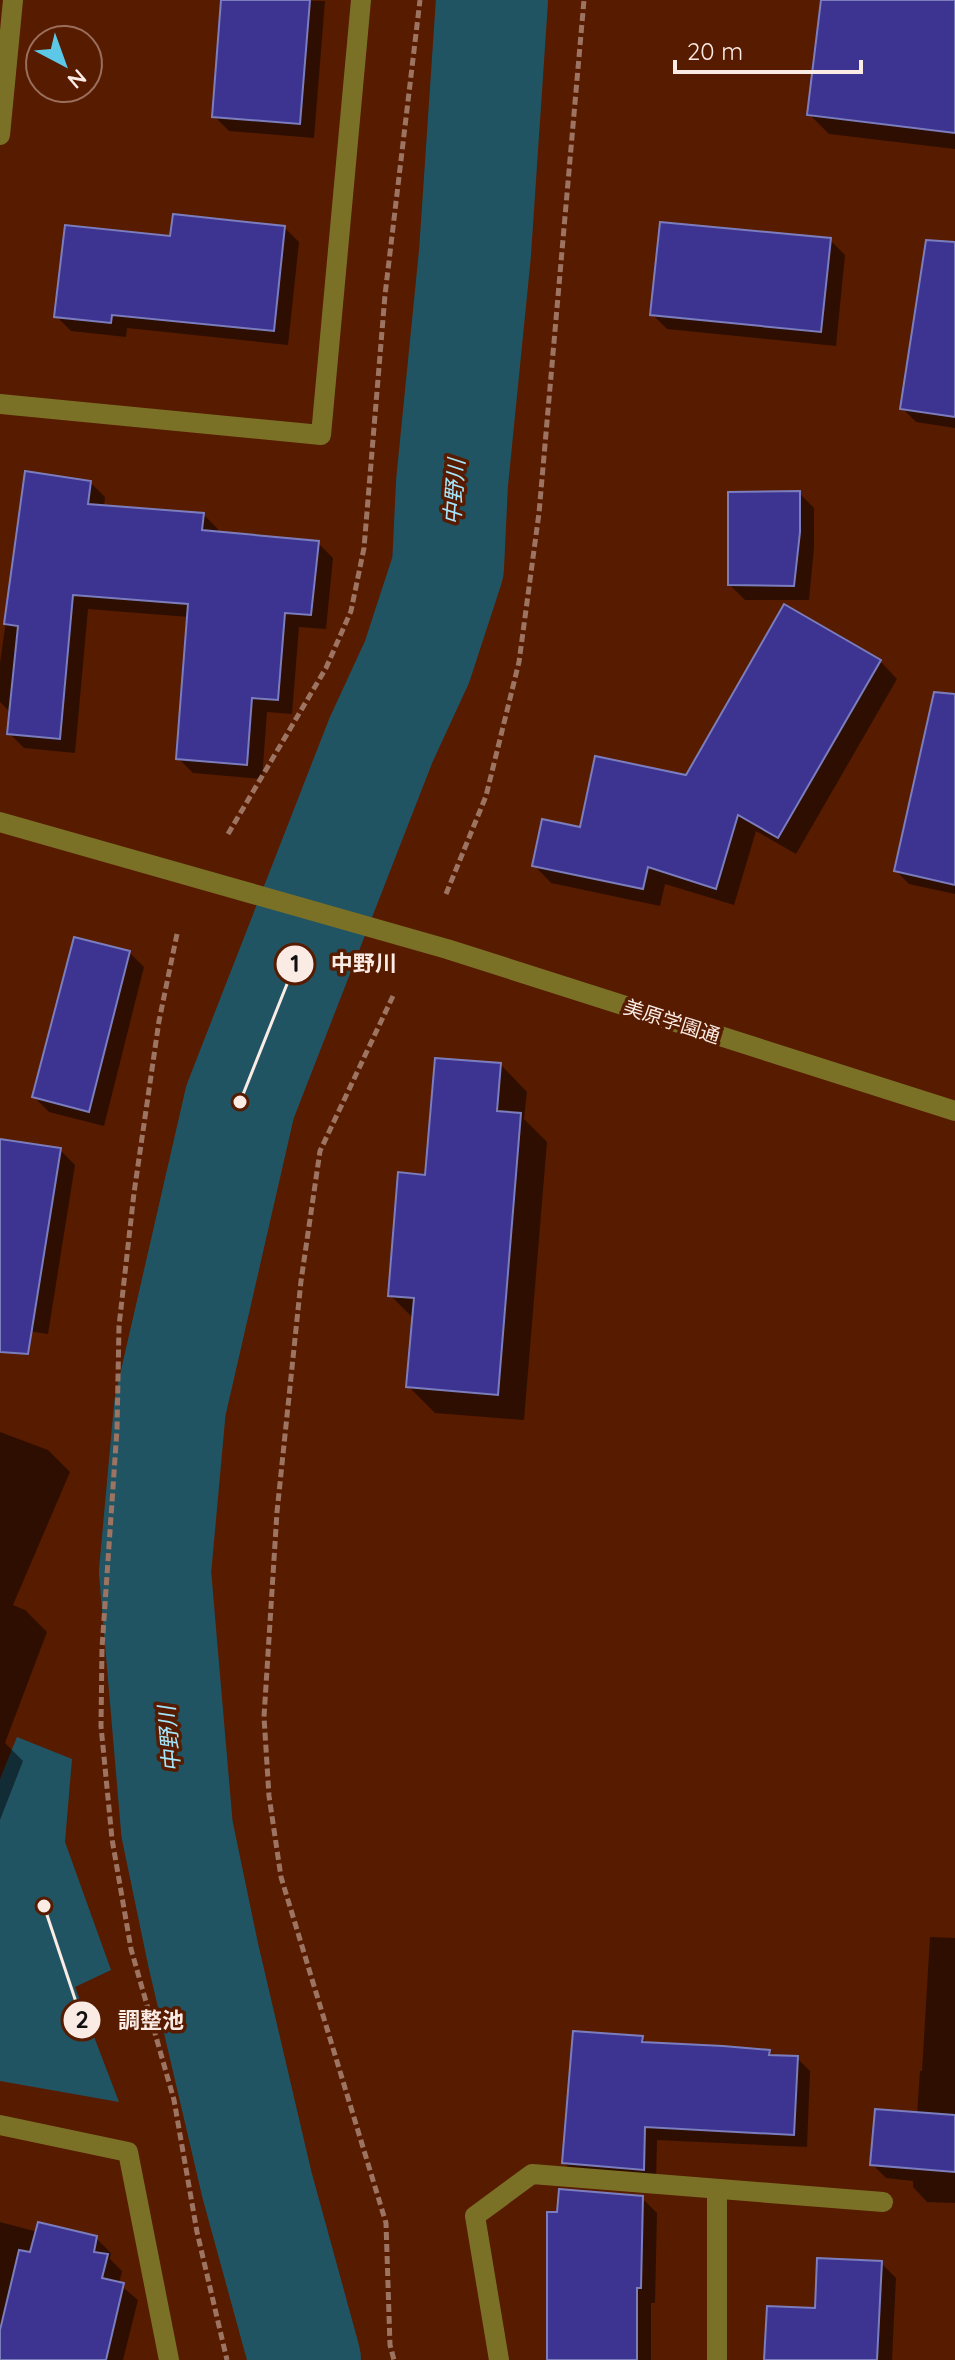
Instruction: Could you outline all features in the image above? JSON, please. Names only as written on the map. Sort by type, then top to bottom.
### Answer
[{"type":"street","points":[[0,132],[13,0]]},
{"type":"street","points":[[0,404],[321,435],[361,0]]},
{"type":"street","name":"美原学園通","points":[[0,822],[447,949],[955,1111]]},
{"type":"street","points":[[0,2125],[128,2152],[169,2360]]},
{"type":"street","points":[[499,2360],[475,2216],[532,2174],[883,2202]]},
{"type":"street","points":[[717,2189],[717,2360]]},
{"type":"path","points":[[446,894],[486,796],[519,662],[539,513],[584,0]]},
{"type":"path","points":[[177,934],[159,1021],[134,1193],[119,1326],[117,1429],[102,1648],[101,1726],[112,1839],[131,1949],[174,2100],[197,2232],[227,2360]]},
{"type":"path","points":[[393,996],[320,1151],[301,1281],[277,1512],[264,1717],[269,1796],[281,1877],[386,2223],[390,2345],[394,2360]]},
{"type":"water","points":[[17,1737],[72,1759],[65,1842],[111,1970],[75,1987],[119,2102],[0,2081],[0,1779]]},
{"type":"building","points":[[221,0],[310,0],[300,124],[212,117]]},
{"type":"building","points":[[821,0],[955,0],[955,133],[807,115]]},
{"type":"building","points":[[173,214],[285,226],[274,331],[112,315],[111,323],[54,317],[65,225],[170,236]]},
{"type":"building","points":[[660,222],[831,238],[821,332],[650,315]]},
{"type":"building","points":[[926,240],[955,242],[955,417],[900,409]]},
{"type":"building","points":[[25,471],[91,481],[88,504],[204,513],[202,530],[319,541],[311,615],[285,613],[278,700],[252,698],[247,765],[176,759],[188,604],[73,595],[60,739],[7,734],[18,626],[4,624]]},
{"type":"building","points":[[800,491],[800,532],[794,586],[728,585],[728,492]]},
{"type":"building","points":[[784,604],[881,660],[778,838],[738,815],[716,889],[648,867],[643,889],[532,866],[542,819],[580,827],[595,756],[686,775]]},
{"type":"building","points":[[934,692],[955,694],[955,885],[894,871]]},
{"type":"building","points":[[74,937],[130,951],[89,1112],[32,1097]]},
{"type":"building","points":[[435,1058],[501,1063],[497,1111],[521,1113],[498,1395],[406,1387],[414,1298],[388,1296],[398,1172],[425,1175]]},
{"type":"building","points":[[0,1139],[61,1148],[28,1354],[0,1352]]},
{"type":"building","points":[[573,2031],[643,2036],[642,2042],[770,2050],[769,2055],[798,2056],[794,2135],[645,2127],[644,2170],[562,2163]]},
{"type":"building","points":[[875,2109],[955,2115],[955,2172],[870,2165]]},
{"type":"building","points":[[559,2189],[643,2196],[641,2288],[637,2288],[637,2360],[547,2360],[547,2212],[557,2212]]},
{"type":"building","points":[[38,2222],[97,2236],[94,2252],[108,2254],[102,2278],[124,2283],[106,2360],[0,2360],[0,2330],[19,2250],[30,2252]]},
{"type":"building","points":[[817,2258],[882,2261],[877,2360],[764,2360],[767,2306],[815,2308]]},
{"type":"waterway","name":"中野川","points":[[305,2360],[257,2185],[177,1829],[155,1572],[170,1407],[240,1102],[381,740],[417,662],[448,567],[452,483],[475,253],[492,0]]},
{"type":"place","name":"中野川","points":[[240,1102]]},
{"type":"place","name":"調整池","points":[[44,1906]]}]
